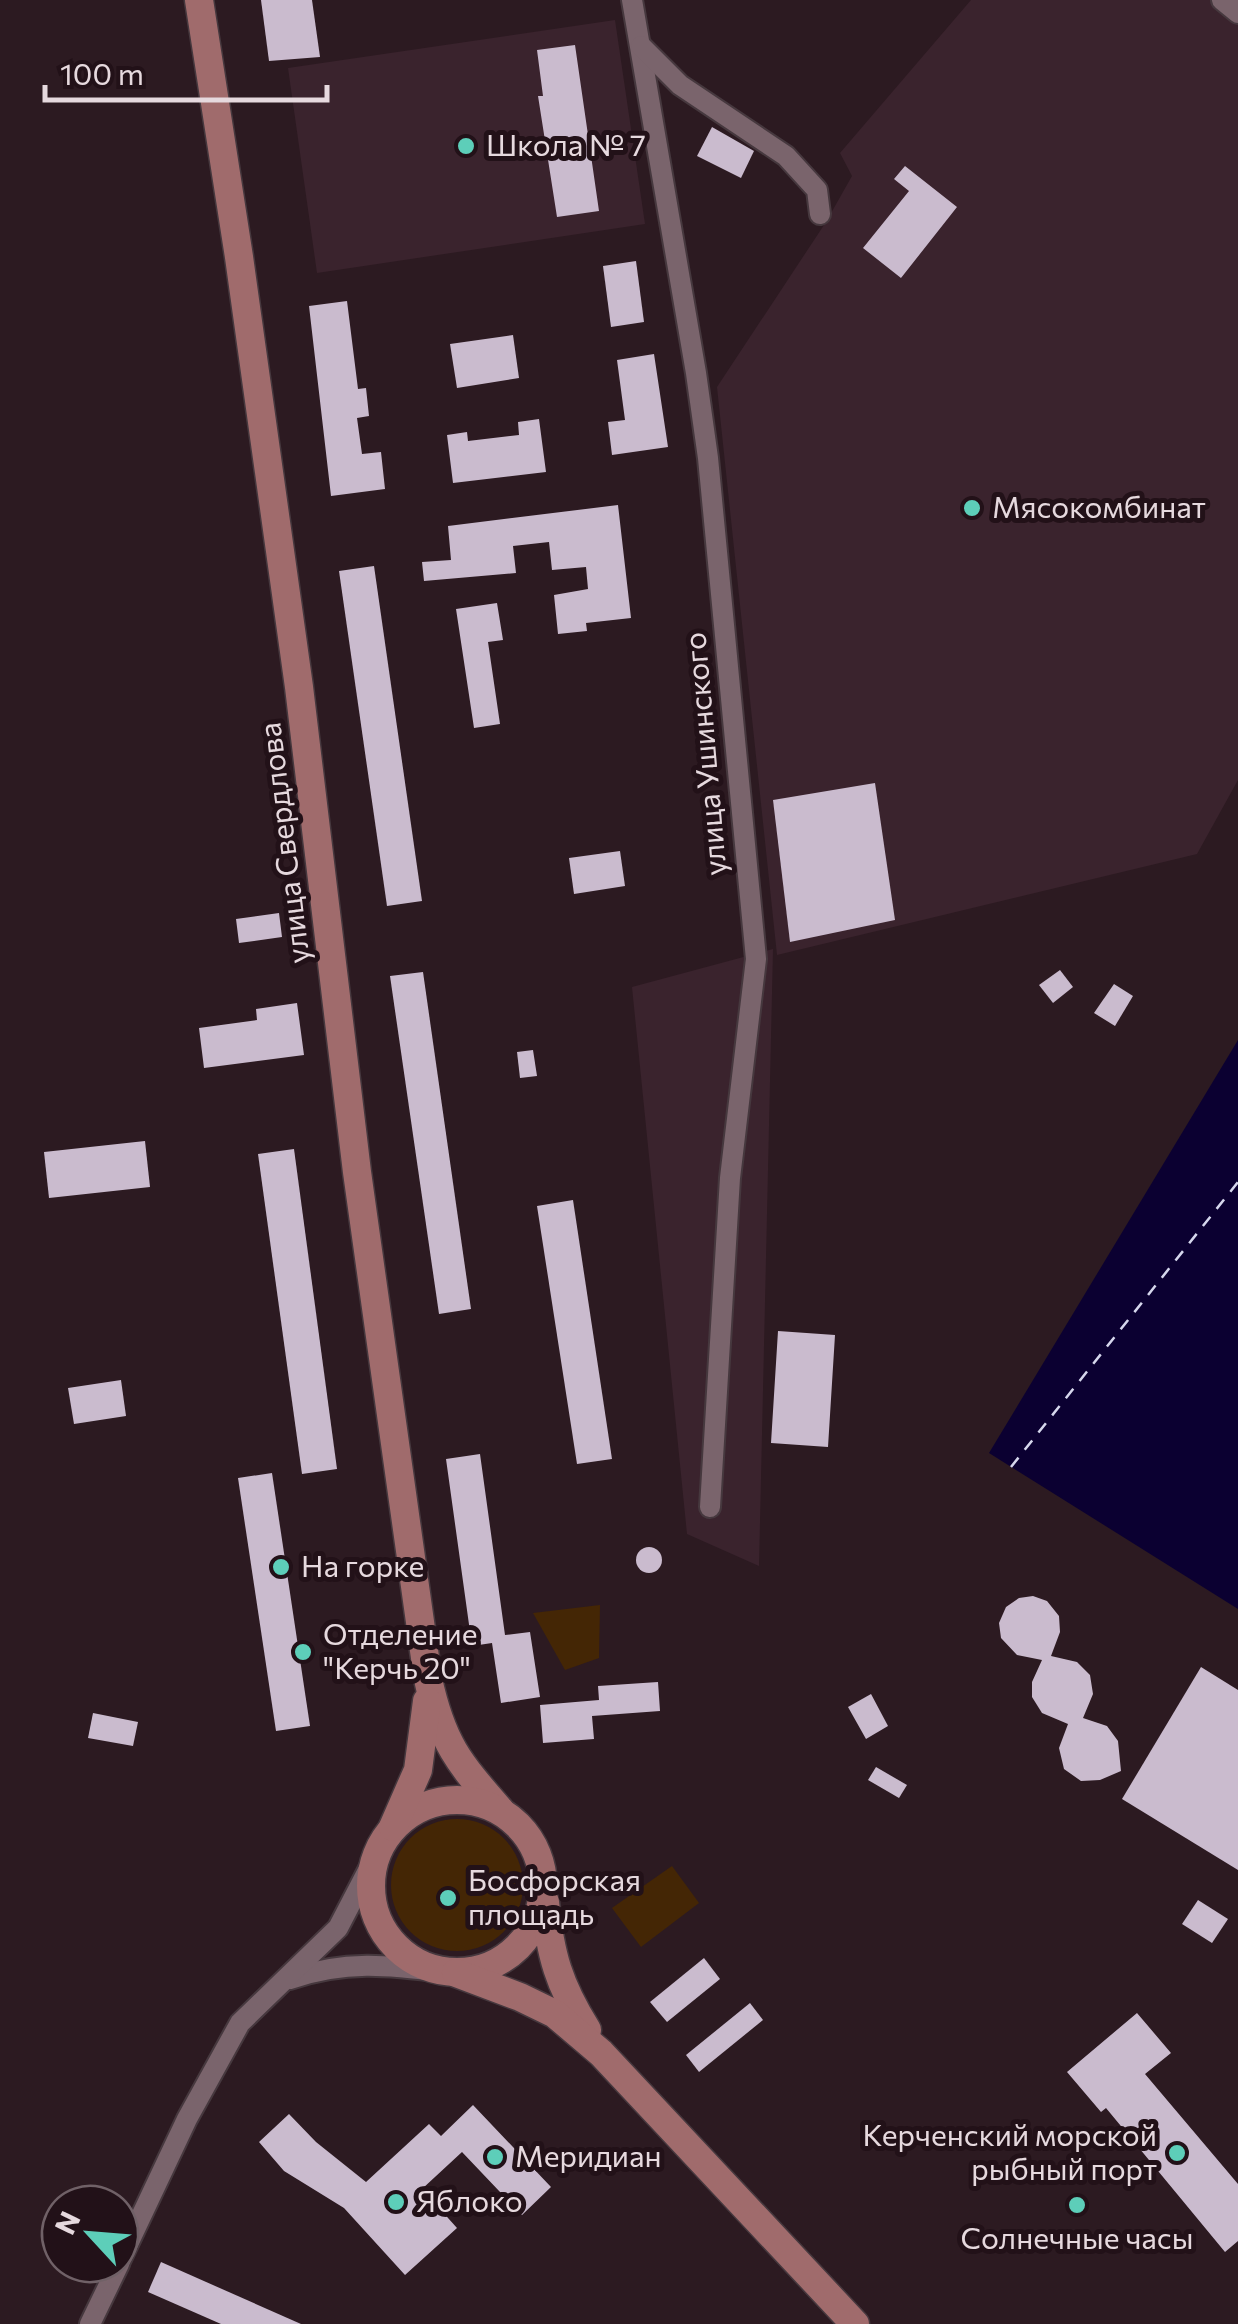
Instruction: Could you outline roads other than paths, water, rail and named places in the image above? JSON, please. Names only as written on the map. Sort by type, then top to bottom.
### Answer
[{"type":"main road","name":"улица Свердлова","points":[[199,0],[299,687],[359,1191],[428,1679]]},
{"type":"main road","points":[[428,1679],[436,1716],[450,1749],[500,1810],[522,1828],[538,1853],[556,1971],[564,1994],[602,2052]]},
{"type":"main road","points":[[428,1679],[418,1770],[378,1853],[371,1880],[374,1908],[385,1933],[404,1954],[555,2014],[602,2052],[855,2324]]},
{"type":"main road","points":[[393,1828],[416,1810],[443,1800],[472,1800],[500,1810]]},
{"type":"main road","points":[[450,1972],[483,1969],[508,1956],[528,1936],[538,1916],[544,1886]]},
{"type":"street","name":"улица Ушинского","points":[[632,0],[708,458],[756,959],[730,1178],[710,1507]]},
{"type":"street","points":[[1222,0],[1238,13]]},
{"type":"street","points":[[641,46],[680,85],[786,156],[817,190],[820,214]]},
{"type":"street","points":[[140,2218],[187,2119],[240,2023],[338,1928],[378,1853]]},
{"type":"street","points":[[283,1981],[345,1964],[450,1972]]},
{"type":"street","points":[[90,2324],[109,2284]]},
{"type":"place","name":"Школа № 7","points":[[466,146]]},
{"type":"place","name":"Мясокомбинат","points":[[972,508]]},
{"type":"place","name":"На горке","points":[[281,1567]]},
{"type":"place","name":"Отделение \"Керчь 20\"","points":[[303,1652]]},
{"type":"place","name":"Босфорская площадь","points":[[448,1898]]},
{"type":"place","name":"Керченский морской рыбный порт","points":[[1177,2153]]},
{"type":"place","name":"Меридиан","points":[[495,2157]]},
{"type":"place","name":"Яблоко","points":[[396,2202]]},
{"type":"place","name":"Солнечные часы","points":[[1077,2205]]}]
